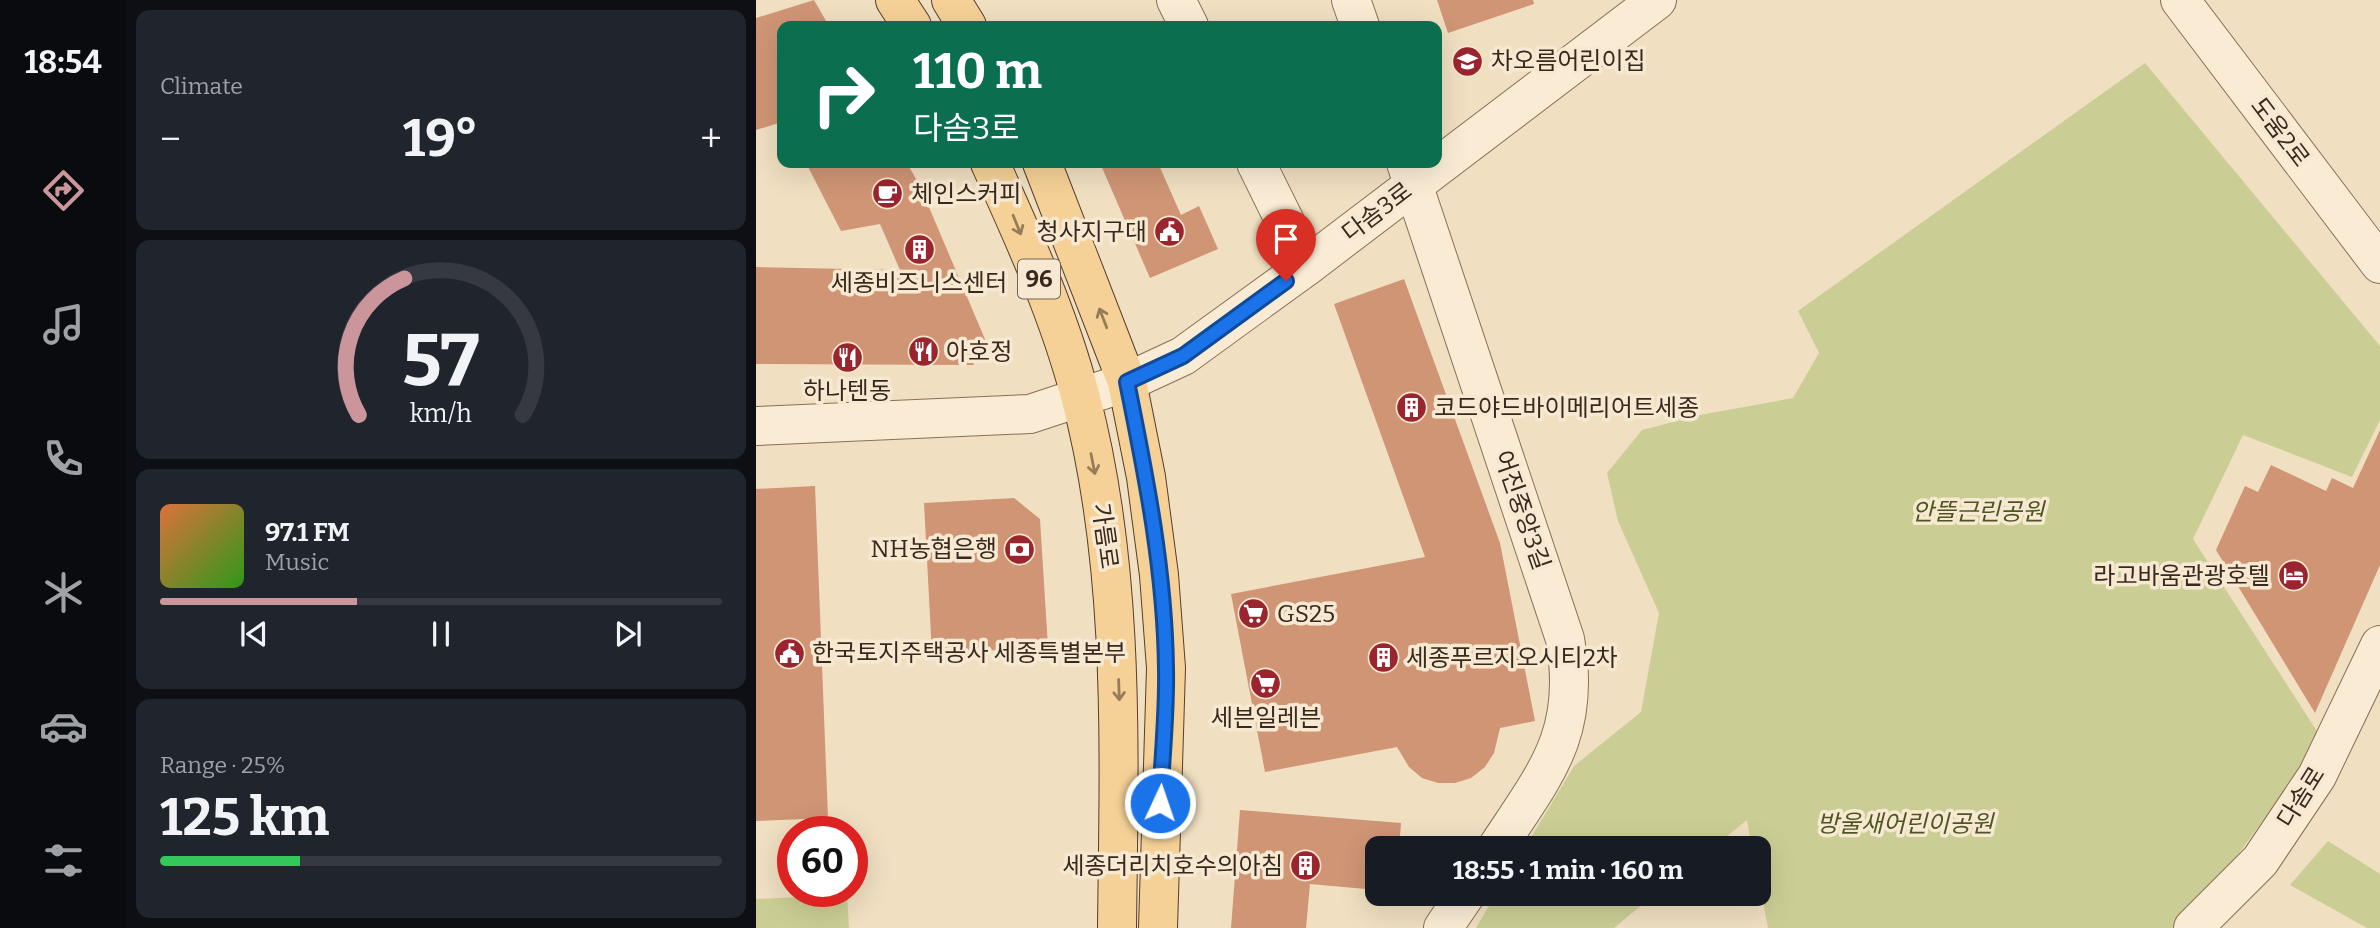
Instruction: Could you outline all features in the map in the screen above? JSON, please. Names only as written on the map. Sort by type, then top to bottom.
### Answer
[{"type":"main road","points":[[895,0],[909,21]]},
{"type":"main road","points":[[951,0],[964,21]]},
{"type":"main road","name":"가름로","points":[[992,168],[1061,334],[1080,397],[1098,485],[1113,596],[1119,692],[1118,928]]},
{"type":"main road","name":"가름로","points":[[1044,168],[1127,382],[1146,477],[1159,575],[1166,668],[1158,928]]},
{"type":"street","points":[[1176,0],[1186,21]]},
{"type":"street","points":[[1351,0],[1358,21]]},
{"type":"street","name":"다솜3로","points":[[1442,151],[1657,0]]},
{"type":"street","name":"도움2로","points":[[2180,0],[2380,264]]},
{"type":"street","points":[[1258,168],[1307,266]]},
{"type":"street","name":"다솜3로","points":[[756,426],[1030,414],[1127,382],[1183,356],[1307,266],[1409,174]]},
{"type":"street","name":"어진중앙3길","points":[[1409,174],[1565,639],[1571,673],[1570,706],[1562,739],[1546,772],[1504,836]]},
{"type":"street","name":"다솜로","points":[[2193,928],[2260,862],[2303,798],[2317,776],[2380,645]]},
{"type":"street","points":[[1443,928],[1458,906]]},
{"type":"green space","name":"안뜰근린공원","points":[[2145,63],[2380,346],[2380,420],[2352,477],[2243,435],[2193,539],[2322,739],[2237,856],[2172,928],[1768,928],[1764,906],[1771,906],[1771,836],[1750,836],[1747,820],[1727,836],[1532,836],[1574,766],[1641,712],[1659,613],[1618,521],[1607,473],[1642,430],[1700,415],[1793,398],[1819,353],[1798,311]]},
{"type":"green space","points":[[2328,841],[2380,874],[2380,928],[2367,928],[2290,885]]},
{"type":"green space","points":[[777,898],[777,907],[848,907],[849,928],[756,928],[756,899]]},
{"type":"green space","points":[[1489,906],[1641,906],[1614,928],[1476,928]]},
{"type":"building","points":[[814,0],[826,21],[777,21],[777,124],[756,130],[756,18]]},
{"type":"building","points":[[1437,0],[1533,0],[1534,4],[1448,33]]},
{"type":"building","name":"세종비즈니스센터","points":[[809,168],[910,168],[990,351],[970,354],[974,365],[756,364],[756,267],[900,270],[880,224],[841,231]]},
{"type":"building","name":"청사지구대","points":[[1102,168],[1160,168],[1181,215],[1199,206],[1218,249],[1150,278]]},
{"type":"building","name":"세종푸르지오시티2차","points":[[1404,279],[1500,543],[1535,721],[1500,728],[1494,753],[1485,767],[1471,778],[1455,783],[1438,783],[1422,778],[1409,767],[1397,747],[1265,772],[1231,594],[1425,557],[1334,304]]},
{"type":"building","points":[[2380,430],[2380,565],[2315,713],[2216,550],[2245,486],[2258,492],[2271,465],[2326,491],[2332,478],[2353,488]]},
{"type":"building","name":"한국토지주택공사 세종특별본부","points":[[815,486],[828,816],[777,816],[777,820],[756,821],[756,489]]},
{"type":"building","points":[[1014,498],[1040,519],[1048,647],[932,654],[924,503]]},
{"type":"building","name":"세종더리치호수의아침","points":[[1240,810],[1401,823],[1400,836],[1365,836],[1365,889],[1310,884],[1306,928],[1231,928]]},
{"type":"place","name":"차오름어린이집","points":[[1468,61]]},
{"type":"place","name":"체인스커피","points":[[888,194]]},
{"type":"place","name":"청사지구대","points":[[1170,232]]},
{"type":"place","name":"세종비즈니스센터","points":[[919,249]]},
{"type":"place","name":"아호정","points":[[923,352]]},
{"type":"place","name":"하나텐동","points":[[847,357]]},
{"type":"place","name":"코드야드바이메리어트세종","points":[[1411,408]]},
{"type":"place","name":"NH농협은행","points":[[1020,549]]},
{"type":"place","name":"라고바움관광호텔","points":[[2293,576]]},
{"type":"place","name":"GS25","points":[[1254,614]]},
{"type":"place","name":"한국토지주택공사 세종특별본부","points":[[789,653]]},
{"type":"place","name":"세종푸르지오시티2차","points":[[1383,658]]},
{"type":"place","name":"세븐일레븐","points":[[1266,684]]},
{"type":"place","name":"세종더리치호수의아침","points":[[1306,866]]},
{"type":"route","points":[[1160,803],[1166,668],[1159,575],[1146,477],[1127,382],[1183,356],[1286,281]]},
{"type":"park label","name":"방울새어린이공원","points":[[1905,824]]}]
